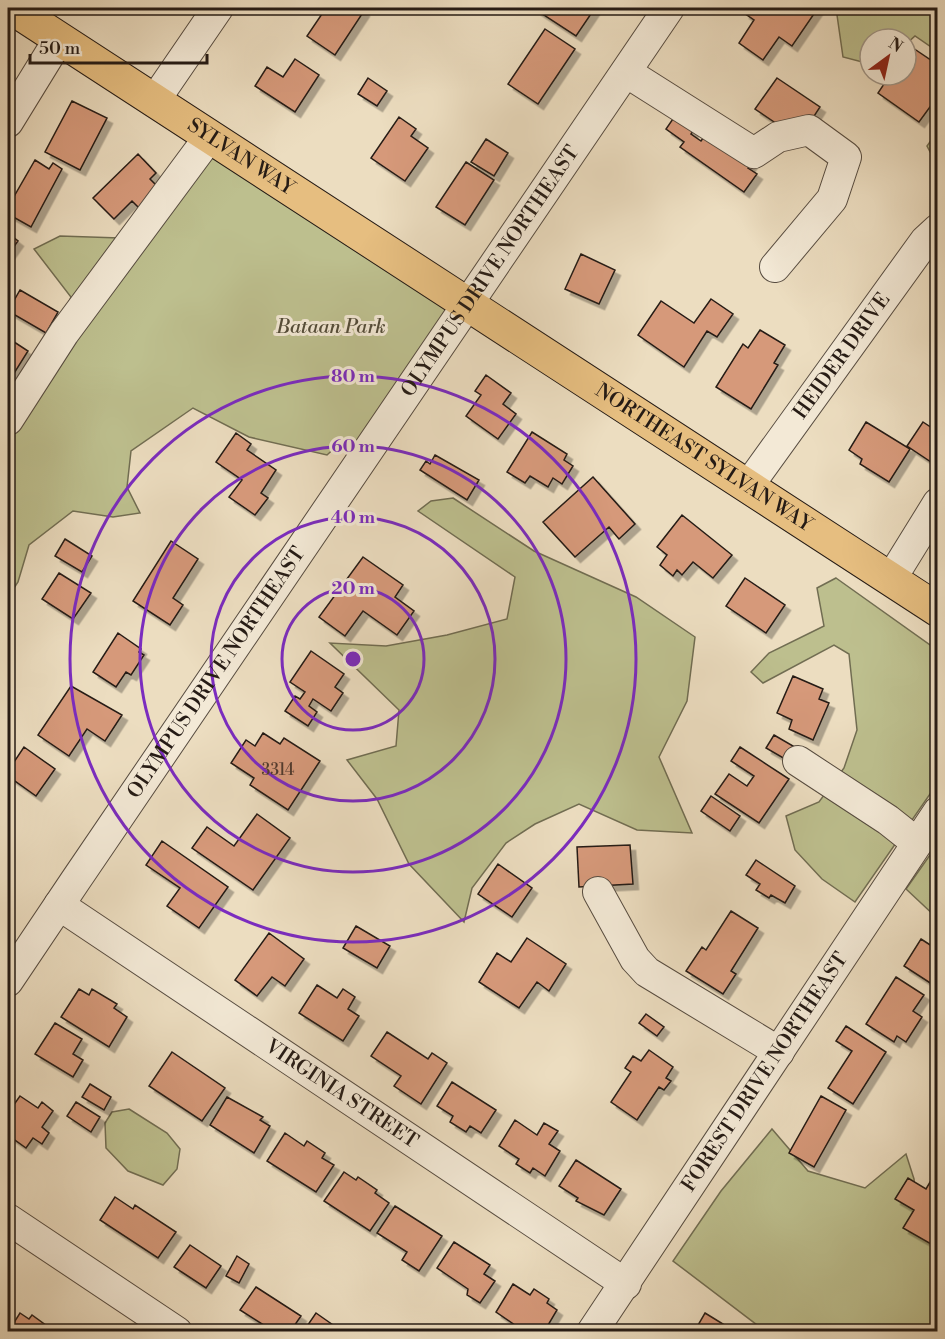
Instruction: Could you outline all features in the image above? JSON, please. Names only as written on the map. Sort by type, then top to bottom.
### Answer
[{"type":"main road","name":"SYLVAN WAY","points":[[12,8],[469,304]]},
{"type":"main road","name":"NORTHEAST SYLVAN WAY","points":[[469,304],[938,610]]},
{"type":"street","points":[[155,100],[218,8]]},
{"type":"street","name":"OLYMPUS DRIVE NORTHEAST","points":[[8,981],[669,8]]},
{"type":"street","points":[[8,122],[59,39]]},
{"type":"street","points":[[626,72],[754,153],[778,137],[809,130],[846,157],[832,200],[775,267]]},
{"type":"street","points":[[8,420],[64,333],[210,136]]},
{"type":"street","name":"HEIDER DRIVE","points":[[749,485],[925,241],[938,229]]},
{"type":"street","points":[[891,579],[938,503]]},
{"type":"street","points":[[798,761],[888,820],[917,843]]},
{"type":"street","name":"FOREST DRIVE NORTHEAST","points":[[592,1332],[938,812]]},
{"type":"street","points":[[598,892],[635,959],[647,972],[779,1052]]},
{"type":"street","name":"VIRGINIA STREET","points":[[59,905],[626,1284]]},
{"type":"street","points":[[8,1219],[177,1332]]},
{"type":"green space","points":[[836,8],[937,8],[937,51],[918,38],[918,27],[858,27],[858,61],[843,57]]},
{"type":"green space","points":[[937,132],[937,165],[927,146]]},
{"type":"green space","name":"Bataan Park","points":[[217,141],[469,304],[362,459],[339,444],[327,455],[249,437],[193,408],[131,451],[127,487],[140,513],[113,517],[73,511],[29,545],[18,582],[8,597],[8,400],[61,321],[71,297],[34,249],[60,236],[150,239]]},
{"type":"green space","points":[[453,498],[534,551],[636,597],[695,637],[687,701],[659,757],[692,833],[637,830],[579,804],[535,824],[506,843],[472,888],[464,922],[409,864],[377,799],[347,760],[396,746],[399,710],[330,643],[386,646],[447,635],[507,619],[515,577],[418,511],[431,501]]},
{"type":"green space","points":[[836,578],[937,650],[937,784],[855,902],[822,879],[795,850],[786,816],[819,802],[844,768],[857,730],[849,654],[834,645],[763,683],[751,672],[769,653],[824,626],[817,588]]},
{"type":"green space","points":[[937,845],[937,918],[906,889]]},
{"type":"green space","points":[[129,1109],[167,1133],[180,1149],[177,1169],[163,1185],[128,1171],[106,1148],[105,1123],[112,1112]]},
{"type":"green space","points":[[772,1129],[808,1171],[865,1188],[906,1154],[914,1179],[920,1236],[937,1244],[937,1331],[765,1331],[673,1261],[721,1191]]},
{"type":"building","points":[[326,8],[359,8],[364,11],[335,55],[307,36]]},
{"type":"building","points":[[538,8],[595,8],[576,36],[536,10]]},
{"type":"building","points":[[748,8],[818,8],[792,46],[779,37],[763,60],[739,43],[754,20],[744,13]]},
{"type":"building","points":[[545,29],[575,49],[538,104],[508,84]]},
{"type":"building","points":[[918,51],[938,65],[938,96],[919,122],[878,93],[882,87],[918,87]]},
{"type":"building","points":[[295,59],[319,75],[295,112],[255,86],[267,67],[283,77]]},
{"type":"building","points":[[368,78],[387,91],[377,106],[358,94]]},
{"type":"building","points":[[777,78],[820,107],[809,124],[789,132],[755,109]]},
{"type":"building","points":[[72,101],[107,118],[80,170],[45,152]]},
{"type":"building","points":[[677,113],[696,126],[691,134],[701,141],[709,130],[753,161],[748,168],[757,174],[744,192],[680,147],[684,142],[666,129]]},
{"type":"building","points":[[399,117],[416,129],[411,136],[428,148],[405,181],[371,158]]},
{"type":"building","points":[[486,139],[508,153],[494,176],[471,162]]},
{"type":"building","points":[[138,154],[156,173],[150,179],[160,189],[140,209],[132,201],[114,219],[93,198]]},
{"type":"building","points":[[35,160],[49,169],[53,163],[62,169],[31,227],[8,214],[8,207]]},
{"type":"building","points":[[466,162],[494,180],[465,225],[436,207]]},
{"type":"building","points":[[8,233],[18,241],[8,255]]},
{"type":"building","points":[[581,254],[615,270],[599,304],[565,289]]},
{"type":"building","points":[[20,290],[58,312],[46,333],[8,311]]},
{"type":"building","points":[[711,299],[733,314],[717,337],[707,331],[684,367],[638,335],[661,301],[694,323]]},
{"type":"building","points":[[760,330],[785,345],[774,363],[778,365],[751,409],[716,387],[743,344],[748,348]]},
{"type":"building","points":[[8,338],[28,351],[8,383]]},
{"type":"building","points":[[486,375],[511,393],[503,404],[516,414],[498,439],[466,416],[481,395],[475,391]]},
{"type":"building","points":[[866,422],[910,449],[889,482],[860,464],[862,459],[849,450]]},
{"type":"building","points":[[923,422],[938,432],[938,458],[934,464],[907,446]]},
{"type":"building","points":[[532,432],[567,454],[564,460],[573,466],[562,484],[553,478],[548,487],[530,476],[525,483],[507,472]]},
{"type":"building","points":[[236,433],[251,444],[247,450],[276,470],[261,493],[268,498],[255,515],[229,497],[242,480],[216,462]]},
{"type":"building","points":[[435,455],[479,480],[467,500],[420,470],[426,461],[430,464]]},
{"type":"building","points":[[593,477],[635,524],[619,539],[609,527],[575,557],[543,522]]},
{"type":"building","points":[[682,515],[732,555],[713,578],[693,562],[682,575],[677,570],[673,576],[660,565],[667,555],[657,547]]},
{"type":"building","points":[[65,539],[92,556],[82,572],[55,556]]},
{"type":"building","points":[[171,541],[198,559],[173,598],[183,605],[170,625],[133,601]]},
{"type":"building","points":[[363,557],[403,585],[395,597],[414,611],[397,635],[363,611],[345,636],[319,617]]},
{"type":"building","points":[[59,573],[91,593],[73,619],[42,599]]},
{"type":"building","points":[[745,578],[785,605],[766,633],[726,606]]},
{"type":"building","points":[[118,633],[141,649],[139,652],[144,655],[131,675],[126,672],[116,687],[93,672]]},
{"type":"building","points":[[311,651],[344,674],[335,687],[343,693],[331,711],[313,699],[309,706],[317,712],[308,726],[285,711],[295,696],[300,699],[305,692],[290,682]]},
{"type":"building","points":[[793,676],[823,689],[819,699],[829,703],[813,740],[789,729],[792,720],[777,713]]},
{"type":"building","points":[[71,686],[122,715],[105,741],[87,729],[69,756],[38,735]]},
{"type":"building","points":[[263,733],[280,744],[284,738],[320,761],[288,810],[250,785],[254,778],[231,763],[246,740],[255,746]]},
{"type":"building","points":[[774,735],[793,746],[785,759],[766,748]]},
{"type":"building","points":[[24,747],[55,769],[36,796],[8,776],[8,771]]},
{"type":"building","points":[[740,747],[789,779],[759,823],[715,794],[729,774],[747,786],[754,776],[731,761]]},
{"type":"building","points":[[711,796],[740,816],[730,831],[701,811]]},
{"type":"building","points":[[257,814],[290,838],[253,890],[192,848],[207,827],[234,846]]},
{"type":"building","points":[[162,841],[228,887],[199,928],[167,906],[180,888],[146,865]]},
{"type":"building","points":[[630,845],[633,884],[579,887],[577,847]]},
{"type":"building","points":[[756,860],[795,886],[785,903],[771,895],[769,898],[756,890],[760,884],[746,875]]},
{"type":"building","points":[[498,864],[532,888],[512,917],[478,894]]},
{"type":"building","points":[[731,911],[758,928],[731,971],[736,974],[723,994],[686,971],[702,947],[706,950]]},
{"type":"building","points":[[356,926],[390,946],[377,968],[343,948]]},
{"type":"building","points":[[269,933],[304,959],[285,986],[272,977],[257,996],[235,980]]},
{"type":"building","points":[[527,938],[566,964],[549,991],[537,982],[519,1008],[479,982],[497,953],[511,962]]},
{"type":"building","points":[[921,939],[938,950],[938,988],[904,966]]},
{"type":"building","points":[[896,977],[924,995],[913,1011],[922,1017],[906,1042],[897,1036],[894,1042],[866,1024]]},
{"type":"building","points":[[317,985],[337,998],[343,989],[355,997],[348,1009],[359,1016],[343,1041],[299,1013]]},
{"type":"building","points":[[79,989],[89,995],[92,989],[117,1004],[114,1008],[127,1017],[109,1047],[61,1017]]},
{"type":"building","points":[[646,1014],[664,1027],[657,1036],[639,1023]]},
{"type":"building","points":[[55,1023],[82,1039],[73,1054],[83,1060],[73,1077],[35,1054]]},
{"type":"building","points":[[846,1026],[886,1052],[853,1104],[828,1088],[852,1051],[836,1041]]},
{"type":"building","points":[[387,1032],[428,1059],[432,1053],[447,1063],[421,1104],[394,1086],[401,1076],[371,1056]]},
{"type":"building","points":[[649,1050],[673,1067],[666,1078],[671,1081],[664,1090],[659,1087],[637,1120],[611,1102],[631,1072],[625,1068],[633,1056],[641,1061]]},
{"type":"building","points":[[172,1052],[225,1088],[202,1121],[149,1086]]},
{"type":"building","points":[[452,1082],[496,1110],[481,1133],[470,1126],[466,1132],[450,1122],[453,1116],[437,1106]]},
{"type":"building","points":[[90,1084],[111,1097],[104,1110],[82,1097]]},
{"type":"building","points":[[20,1096],[38,1108],[42,1102],[53,1111],[42,1127],[49,1133],[42,1144],[33,1138],[26,1148],[8,1135],[8,1113]]},
{"type":"building","points":[[821,1096],[846,1110],[814,1167],[789,1153]]},
{"type":"building","points":[[227,1097],[263,1117],[260,1120],[270,1126],[254,1153],[210,1125]]},
{"type":"building","points":[[76,1102],[100,1117],[91,1132],[67,1116]]},
{"type":"building","points":[[515,1120],[537,1135],[544,1123],[558,1131],[549,1144],[560,1151],[545,1176],[533,1168],[530,1173],[516,1164],[519,1159],[499,1146]]},
{"type":"building","points":[[285,1133],[304,1146],[307,1141],[325,1153],[322,1158],[334,1165],[316,1192],[267,1161]]},
{"type":"building","points":[[576,1160],[621,1189],[604,1215],[576,1201],[578,1198],[559,1186]]},
{"type":"building","points":[[344,1172],[356,1180],[358,1177],[377,1190],[375,1193],[389,1203],[370,1231],[324,1201]]},
{"type":"building","points":[[936,1172],[938,1232],[931,1244],[903,1228],[914,1210],[895,1199],[908,1178],[926,1189]]},
{"type":"building","points":[[115,1197],[133,1209],[135,1205],[176,1232],[158,1258],[100,1220]]},
{"type":"building","points":[[395,1206],[442,1236],[419,1271],[402,1260],[407,1252],[377,1233]]},
{"type":"building","points":[[454,1242],[490,1265],[484,1274],[495,1281],[480,1303],[467,1295],[468,1289],[437,1268]]},
{"type":"building","points":[[190,1245],[221,1266],[206,1288],[174,1267]]},
{"type":"building","points":[[237,1256],[249,1264],[239,1283],[226,1276]]},
{"type":"building","points":[[513,1284],[530,1295],[534,1289],[549,1299],[547,1303],[557,1310],[544,1332],[525,1332],[496,1312]]},
{"type":"building","points":[[256,1287],[301,1316],[290,1332],[268,1332],[270,1329],[240,1310]]},
{"type":"building","points":[[20,1313],[29,1319],[32,1315],[47,1326],[43,1332],[8,1332]]},
{"type":"building","points":[[316,1313],[343,1332],[303,1332]]},
{"type":"building","points":[[705,1313],[736,1332],[694,1332]]}]
